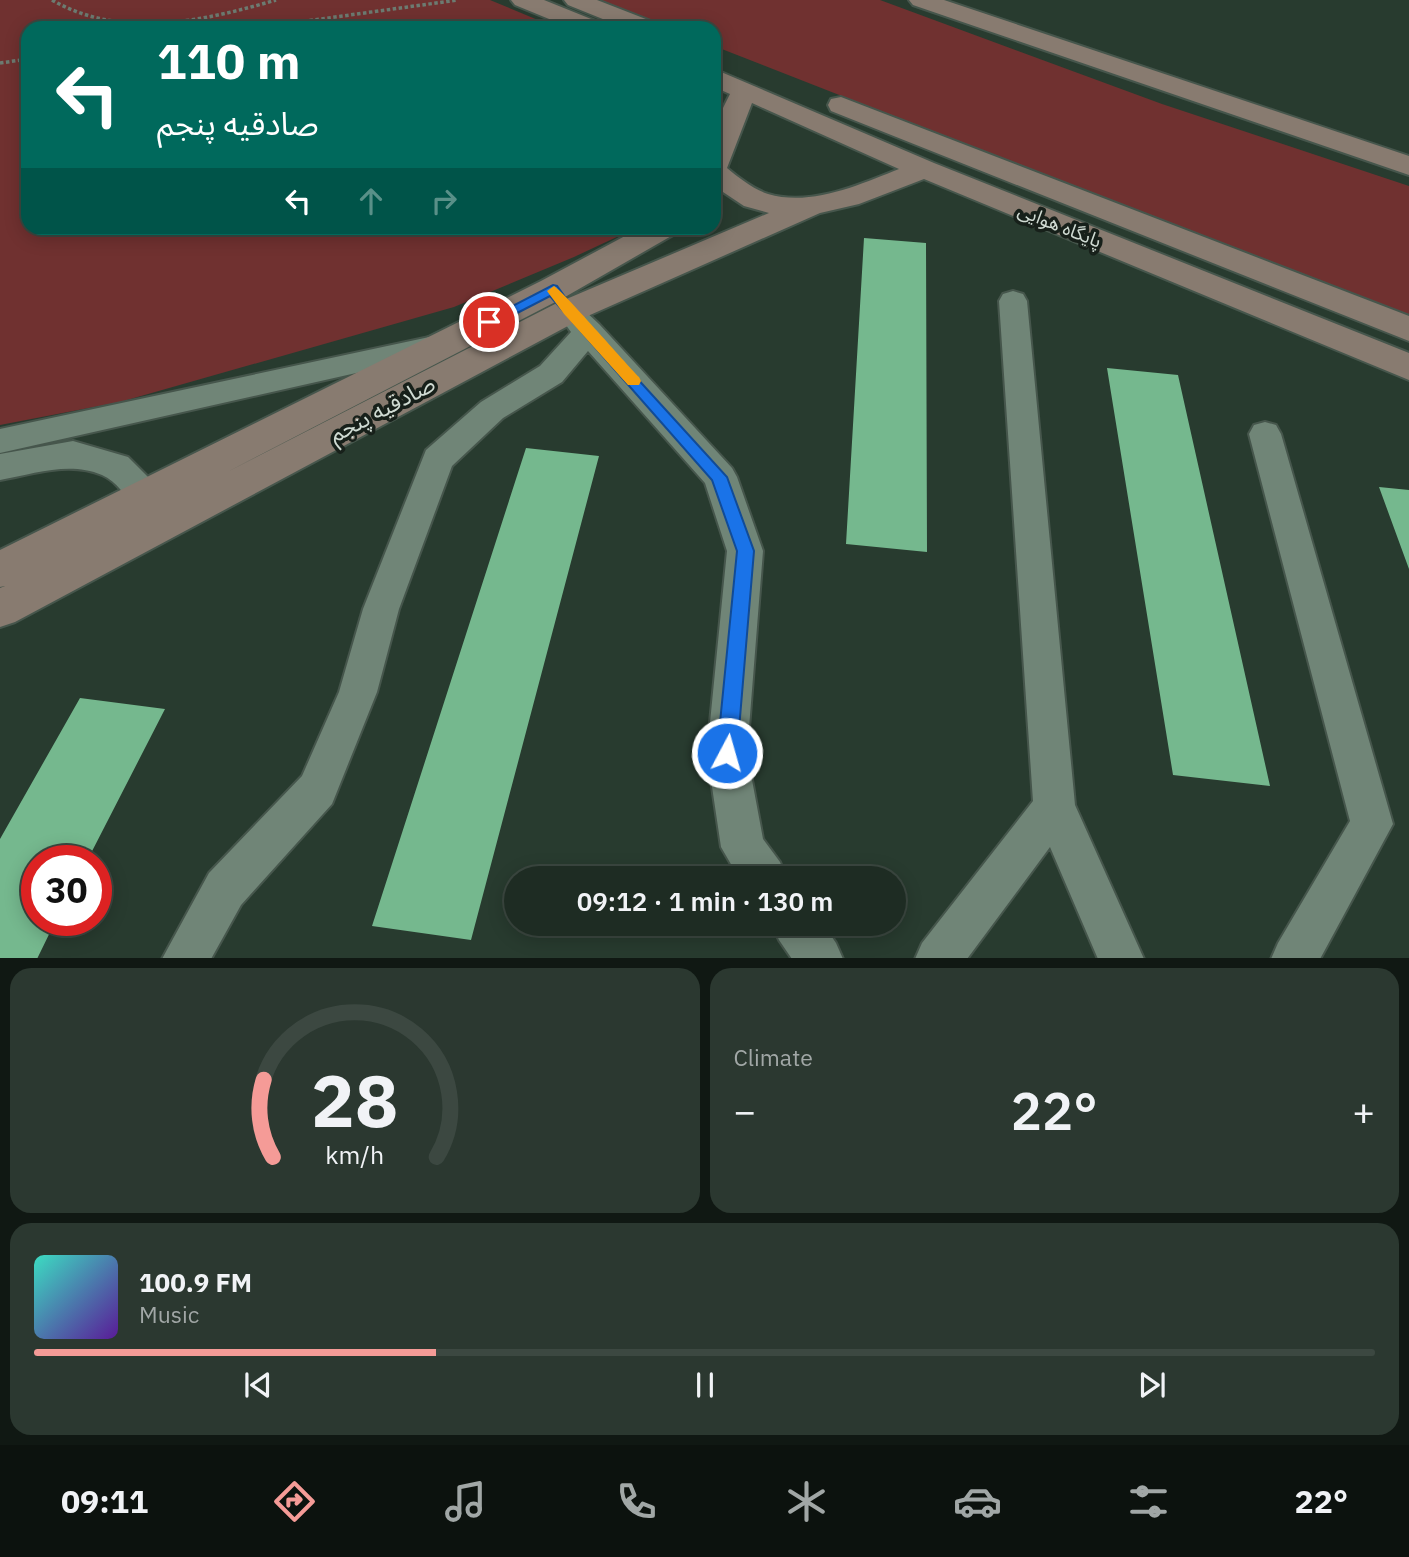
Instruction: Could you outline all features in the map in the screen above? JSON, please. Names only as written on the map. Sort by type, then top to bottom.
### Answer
[{"type":"main road","points":[[523,0],[576,21]]},
{"type":"main road","points":[[576,0],[629,21]]},
{"type":"main road","points":[[932,2],[1409,166]]},
{"type":"main road","name":"پایگاه هوایی","points":[[721,57],[1409,329]]},
{"type":"main road","name":"پایگاه هوایی","points":[[721,80],[924,169],[1409,367]]},
{"type":"main road","points":[[721,148],[730,120],[746,90]]},
{"type":"main road","points":[[721,176],[728,183],[766,204],[809,207],[869,191],[924,169]]},
{"type":"main road","name":"صادقیه پنجم","points":[[0,570],[157,508],[570,311],[809,207]]},
{"type":"main road","name":"صادقیه پنجم","points":[[0,609],[157,508],[447,343],[570,311],[654,235]]},
{"type":"street","points":[[1013,302],[1054,807],[1121,958]]},
{"type":"street","points":[[570,311],[719,477],[745,551],[727,753],[743,846],[756,866]]},
{"type":"street","points":[[185,958],[225,889],[317,790],[358,692],[381,609],[438,459],[492,410],[551,374],[570,311]]},
{"type":"street","points":[[0,441],[447,343]]},
{"type":"street","points":[[1265,434],[1372,824],[1294,958]]},
{"type":"street","points":[[0,467],[73,454],[116,466],[157,508]]},
{"type":"street","points":[[938,958],[1054,807]]},
{"type":"street","points":[[804,936],[820,958]]},
{"type":"path","points":[[52,0],[86,16],[118,21]]},
{"type":"path","points":[[190,21],[238,13],[276,0]]},
{"type":"path","points":[[306,21],[458,0]]},
{"type":"path","points":[[0,63],[21,60]]},
{"type":"shaded area","points":[[0,0],[490,0],[540,21],[21,21],[21,235],[621,235],[454,307],[120,402],[0,425]]},
{"type":"shaded area","points":[[595,0],[880,0],[1162,104],[1409,186],[1409,318],[721,49],[721,21],[649,21]]},
{"type":"building","points":[[864,238],[926,243],[927,552],[846,544]]},
{"type":"building","points":[[1107,368],[1178,375],[1270,786],[1173,775]]},
{"type":"building","points":[[526,448],[599,456],[471,940],[372,926]]},
{"type":"building","points":[[1379,487],[1409,490],[1409,569]]},
{"type":"building","points":[[80,698],[165,709],[95,845],[21,845],[21,936],[48,936],[37,958],[0,958],[0,839]]},
{"type":"slow traffic","points":[[554,291],[633,381]]},
{"type":"route","points":[[489,322],[553,289],[569,311],[719,477],[745,551],[727,753]]}]
